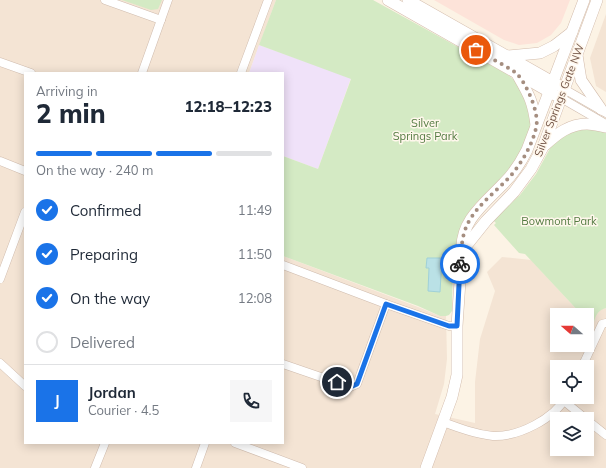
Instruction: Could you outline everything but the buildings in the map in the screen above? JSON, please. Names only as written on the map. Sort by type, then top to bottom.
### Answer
[{"type":"street","points":[[105,0],[161,20]]},
{"type":"street","points":[[142,72],[168,0]]},
{"type":"street","points":[[241,72],[268,0]]},
{"type":"street","points":[[388,0],[517,74],[552,87]]},
{"type":"street","points":[[408,0],[506,56],[562,93],[606,125]]},
{"type":"street","name":"Silver Springs Gate NW","points":[[462,251],[461,241],[471,219],[479,208],[517,168],[528,150],[584,0]]},
{"type":"street","name":"Silver Springs Gate NW","points":[[462,251],[486,221],[514,192],[532,169],[543,147],[597,0]]},
{"type":"street","points":[[506,56],[540,53],[554,46],[572,31]]},
{"type":"street","points":[[577,54],[581,80],[603,111]]},
{"type":"street","points":[[0,62],[28,72]]},
{"type":"street","points":[[517,74],[532,99],[537,127]]},
{"type":"street","points":[[562,93],[603,111]]},
{"type":"street","points":[[543,147],[560,131],[570,127],[588,124],[606,125]]},
{"type":"street","points":[[0,161],[24,171]]},
{"type":"street","points":[[0,279],[24,215]]},
{"type":"street","points":[[426,468],[452,397],[457,375],[457,326],[462,251]]},
{"type":"street","points":[[284,265],[386,304],[449,326],[457,326]]},
{"type":"street","points":[[284,364],[350,387],[357,384],[386,304]]},
{"type":"street","points":[[585,360],[602,324],[606,323]]},
{"type":"street","points":[[0,363],[24,385]]},
{"type":"street","points":[[443,422],[474,433],[494,436],[509,434],[529,428],[548,417],[560,404]]},
{"type":"street","points":[[570,404],[579,412]]},
{"type":"street","points":[[594,425],[606,435]]},
{"type":"street","points":[[95,468],[105,444]]},
{"type":"street","points":[[196,468],[205,444]]},
{"type":"street","points":[[238,444],[302,468]]},
{"type":"shaded area","points":[[0,0],[276,0],[249,72],[24,72],[24,444],[284,444],[284,256],[440,316],[446,316],[447,359],[444,384],[435,414],[475,423],[475,382],[480,339],[495,291],[487,272],[502,257],[531,260],[576,308],[550,308],[550,352],[594,352],[594,322],[596,314],[599,310],[606,308],[606,468],[0,468]]},
{"type":"shaded area","points":[[434,0],[570,0],[561,23],[551,35],[537,43],[519,45],[504,40]]},
{"type":"shaded area","points":[[606,14],[606,92],[596,86],[590,58]]},
{"type":"shaded area","points":[[259,45],[351,78],[318,169],[284,156],[284,72],[249,72]]},
{"type":"green space","points":[[122,0],[162,0],[158,9],[151,10]]},
{"type":"green space","name":"Silver Springs Park","points":[[276,0],[373,0],[507,74],[518,84],[530,109],[531,117],[528,134],[521,152],[511,167],[473,207],[464,221],[455,253],[452,311],[449,315],[440,316],[418,306],[284,256],[284,156],[318,169],[351,79],[259,45]]},
{"type":"green space","name":"Bowmont Park","points":[[582,128],[606,132],[606,308],[596,315],[594,320],[594,308],[575,308],[525,254],[519,253],[494,225],[496,223],[493,220],[520,195],[536,174],[553,143],[563,134]]},
{"type":"water","points":[[427,258],[442,258],[440,292],[428,291],[429,268],[426,268]]},
{"type":"way so far","points":[[460,264],[462,251],[461,241],[471,219],[479,208],[517,168],[528,150],[537,127],[532,99],[517,74],[476,50]]},
{"type":"route","points":[[337,382],[350,387],[357,384],[386,304],[449,326],[457,326],[460,264]]}]
